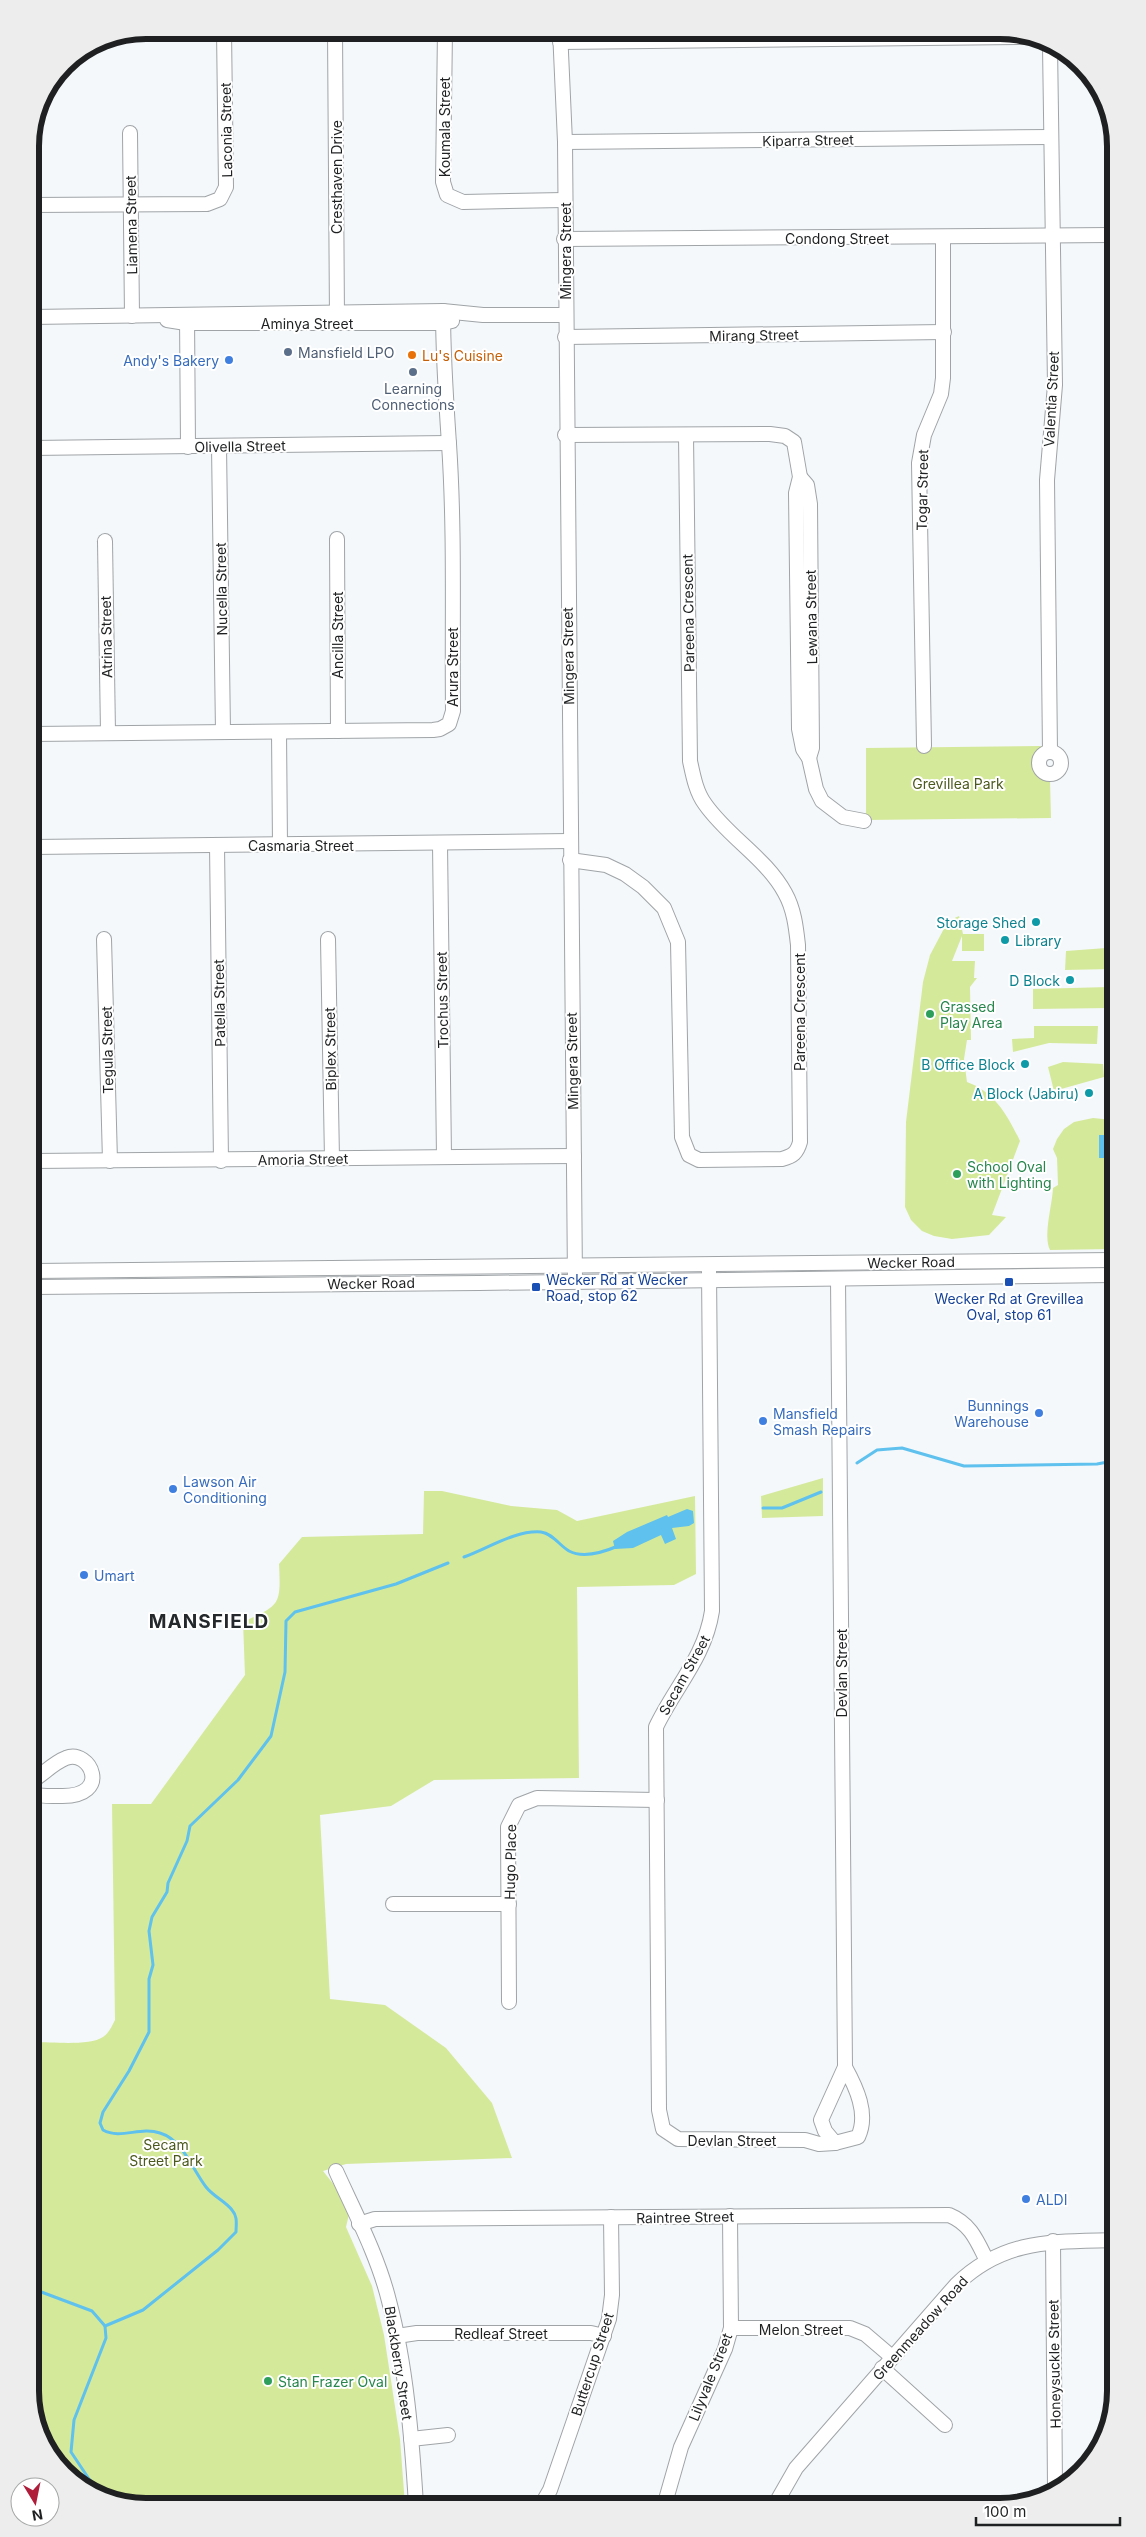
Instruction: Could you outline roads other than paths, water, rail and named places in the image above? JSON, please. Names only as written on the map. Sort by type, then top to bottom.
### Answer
[{"type":"street","name":"Laconia Street","points":[[39,204],[207,204],[220,199],[226,187],[224,39]]},
{"type":"street","name":"Cresthaven Drive","points":[[335,39],[337,318]]},
{"type":"street","name":"Koumala Street","points":[[445,39],[443,182],[447,195],[464,202],[564,200]]},
{"type":"street","name":"Mingera Street","points":[[560,39],[564,142],[565,435],[574,1281]]},
{"type":"street","name":"Valentia Street","points":[[1050,51],[1055,385],[1047,480],[1050,752]]},
{"type":"street","name":"Liamena Street","points":[[130,133],[132,316]]},
{"type":"street","name":"Kiparra Street","points":[[564,142],[1051,137]]},
{"type":"street","name":"Condong Street","points":[[564,239],[1107,235]]},
{"type":"street","name":"Togar Street","points":[[924,746],[920,464],[924,435],[941,394],[944,332],[942,237]]},
{"type":"street","name":"Aminya Street","points":[[39,317],[337,318],[565,315]]},
{"type":"street","name":"Arura Street","points":[[39,734],[433,730],[445,727],[452,721],[449,443],[445,400],[443,317]]},
{"type":"street","points":[[186,318],[188,446]]},
{"type":"street","name":"Mirang Street","points":[[565,337],[944,332]]},
{"type":"street","name":"Lewana Street","points":[[565,435],[770,434],[785,436],[794,442],[800,477],[807,485],[810,504],[812,748],[809,758],[816,789],[822,801],[843,817],[864,820]]},
{"type":"street","name":"Pareena Crescent","points":[[570,860],[606,866],[625,874],[643,887],[664,908],[678,942],[682,1137],[689,1155],[699,1160],[782,1159],[792,1156],[797,1151],[800,1142],[798,945],[795,918],[785,893],[770,872],[720,822],[704,803],[690,761],[686,435]]},
{"type":"street","name":"Olivella Street","points":[[39,448],[449,443]]},
{"type":"street","name":"Nucella Street","points":[[219,446],[222,732]]},
{"type":"street","name":"Ancilla Street","points":[[337,539],[338,731]]},
{"type":"street","name":"Atrina Street","points":[[105,540],[108,734]]},
{"type":"street","points":[[279,732],[280,845]]},
{"type":"street","name":"Casmaria Street","points":[[39,847],[440,844],[570,841]]},
{"type":"street","name":"Trochus Street","points":[[440,844],[444,1156]]},
{"type":"street","name":"Patella Street","points":[[217,846],[221,1161]]},
{"type":"street","name":"Tegula Street","points":[[104,939],[110,1161]]},
{"type":"street","name":"Biplex Street","points":[[328,939],[332,1159]]},
{"type":"street","name":"Amoria Street","points":[[39,1161],[221,1161],[444,1156],[574,1156]]},
{"type":"street","name":"Wecker Road","points":[[39,1272],[1107,1260]]},
{"type":"street","points":[[708,1265],[709,1280]]},
{"type":"street","points":[[317,1269],[317,1284]]},
{"type":"street","points":[[221,1270],[221,1285]]},
{"type":"street","name":"Wecker Road","points":[[39,1286],[838,1279],[1107,1274]]},
{"type":"street","name":"Devlan Street","points":[[804,2140],[821,2120],[845,2067],[838,1279]]},
{"type":"street","name":"Secam Street","points":[[663,2129],[659,2110],[656,1727],[696,1660],[709,1633],[712,1612],[709,1280]]},
{"type":"street","points":[[39,1776],[66,1758],[74,1757],[81,1759],[90,1767],[93,1782],[90,1789],[82,1794],[73,1796],[39,1794]]},
{"type":"street","name":"Hugo Place","points":[[510,2002],[508,1827],[519,1805],[536,1798],[657,1800]]},
{"type":"street","points":[[393,1904],[509,1904]]},
{"type":"street","name":"Devlan Street","points":[[663,2129],[678,2139],[804,2140],[819,2144],[835,2144],[858,2137],[863,2127],[862,2111],[854,2082],[845,2067]]},
{"type":"street","points":[[821,2120],[825,2131],[835,2144]]},
{"type":"street","name":"Blackberry Street","points":[[336,2171],[380,2272],[397,2336],[411,2439],[415,2498]]},
{"type":"street","name":"Raintree Street","points":[[359,2224],[375,2220],[949,2214],[962,2220],[970,2228],[987,2261]]},
{"type":"street","name":"Lilyvale Street","points":[[666,2498],[681,2447],[725,2349],[731,2328],[730,2216]]},
{"type":"street","name":"Buttercup Street","points":[[545,2498],[550,2490],[604,2336],[612,2295],[611,2217]]},
{"type":"street","name":"Greenmeadow Road","points":[[778,2498],[796,2468],[956,2285],[987,2261],[1010,2250],[1031,2244],[1053,2241],[1107,2240]]},
{"type":"street","name":"Honeysuckle Street","points":[[1053,2241],[1055,2483]]},
{"type":"street","name":"Melon Street","points":[[731,2328],[850,2328],[865,2334],[892,2357]]},
{"type":"street","name":"Redleaf Street","points":[[397,2336],[426,2333],[592,2333],[604,2336]]},
{"type":"street","points":[[882,2368],[945,2424]]},
{"type":"street","points":[[411,2439],[448,2435]]},
{"type":"water","points":[[1099,1135],[1107,1135],[1107,1158],[1099,1158]]},
{"type":"water","points":[[687,1509],[693,1511],[694,1523],[689,1526],[672,1528],[676,1539],[665,1544],[661,1535],[633,1548],[615,1549],[613,1541],[627,1532],[667,1515],[668,1517]]},
{"type":"waterway","points":[[857,1463],[877,1450],[902,1448],[964,1466],[1097,1464],[1107,1462]]},
{"type":"waterway","points":[[763,1508],[782,1508],[821,1492]]},
{"type":"waterway","points":[[464,1557],[511,1537],[531,1532],[545,1533],[569,1551],[587,1555],[618,1546]]},
{"type":"waterway","points":[[105,2326],[143,2310],[218,2250],[236,2232],[234,2213],[206,2187],[181,2148],[175,2142],[153,2131],[110,2133],[103,2130],[100,2123],[103,2112],[129,2071],[149,2032],[149,1979],[153,1965],[149,1931],[152,1917],[167,1892],[168,1883],[187,1841],[190,1826],[238,1780],[271,1736],[285,1672],[286,1621],[295,1612],[396,1584],[448,1563]]},
{"type":"waterway","points":[[39,2291],[92,2311],[105,2326],[106,2338],[74,2420],[71,2452],[96,2486]]},
{"type":"place","name":"Mansfield LPO","points":[[288,352]]},
{"type":"place","name":"Lu's Cuisine","points":[[412,355]]},
{"type":"place","name":"Andy's Bakery","points":[[229,360]]},
{"type":"place","name":"Learning Connections","points":[[413,372]]},
{"type":"place","name":"Storage Shed","points":[[1036,922]]},
{"type":"place","name":"Library","points":[[1005,940]]},
{"type":"place","name":"D Block","points":[[1070,980]]},
{"type":"place","name":"Grassed Play Area","points":[[930,1014]]},
{"type":"place","name":"B Office Block","points":[[1025,1064]]},
{"type":"place","name":"A Block (Jabiru)","points":[[1089,1093]]},
{"type":"place","name":"School Oval with Lighting","points":[[957,1174]]},
{"type":"place","name":"Wecker Rd at Grevillea Oval, stop 61","points":[[1009,1282]]},
{"type":"place","name":"Wecker Rd at Wecker Road, stop 62","points":[[536,1287]]},
{"type":"place","name":"Bunnings Warehouse","points":[[1039,1413]]},
{"type":"place","name":"Mansfield Smash Repairs","points":[[763,1421]]},
{"type":"place","name":"Lawson Air Conditioning","points":[[173,1489]]},
{"type":"place","name":"Umart","points":[[84,1575]]},
{"type":"place","name":"ALDI","points":[[1026,2199]]},
{"type":"place","name":"Stan Frazer Oval","points":[[268,2381]]},
{"type":"district","name":"MANSFIELD","points":[[209,1621]]},
{"type":"park label","name":"Grevillea Park","points":[[958,783]]},
{"type":"park label","name":"Secam Street Park","points":[[166,2152]]}]
